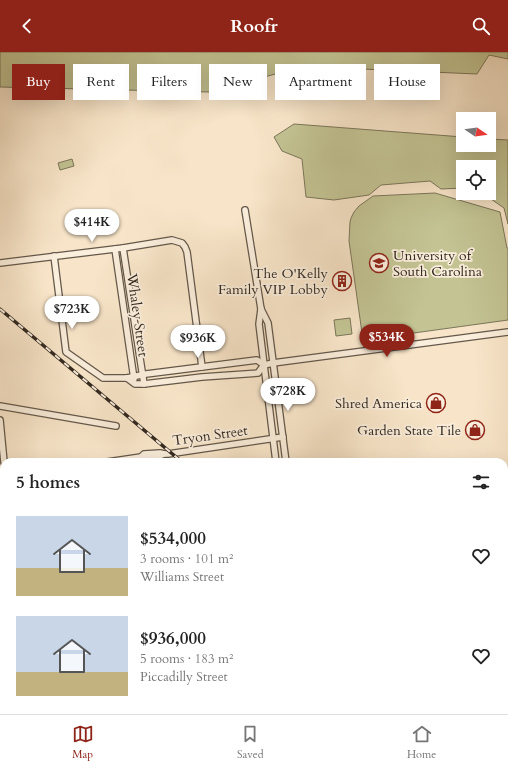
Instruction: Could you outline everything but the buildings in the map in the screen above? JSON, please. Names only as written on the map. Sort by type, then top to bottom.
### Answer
[{"type":"street","points":[[245,210],[261,309],[259,324],[276,458]]},
{"type":"street","points":[[0,263],[123,248],[172,240],[182,243],[185,246],[186,252],[202,367]]},
{"type":"street","name":"Whaley Street","points":[[123,248],[144,384]]},
{"type":"street","name":"Whaley Street","points":[[115,249],[135,384]]},
{"type":"street","points":[[54,256],[66,352],[103,378],[127,378],[143,374],[257,360],[264,365]]},
{"type":"street","points":[[261,309],[268,323],[286,458]]},
{"type":"street","points":[[127,378],[135,384],[144,384],[202,376],[258,373],[264,365],[273,363],[508,332]]},
{"type":"street","points":[[0,406],[116,426]]},
{"type":"street","points":[[0,420],[4,458]]},
{"type":"street","name":"Tryon Street","points":[[134,458],[141,457],[144,454],[164,454],[283,437]]},
{"type":"green space","points":[[0,52],[508,52],[508,59],[489,55],[477,74],[440,72],[440,64],[374,64],[374,70],[366,69],[366,64],[275,64],[275,74],[267,76],[267,64],[209,64],[209,92],[201,92],[201,64],[137,64],[137,90],[129,90],[129,64],[73,64],[73,89],[65,89],[65,64],[12,64],[12,87],[0,87]]},
{"type":"green space","points":[[294,124],[456,136],[456,152],[496,152],[496,139],[508,140],[508,224],[504,208],[492,200],[496,200],[496,160],[456,160],[456,188],[441,189],[430,181],[381,185],[369,195],[334,200],[306,197],[302,159],[282,151],[274,137]]},
{"type":"green space","points":[[72,159],[74,166],[60,170],[58,163]]},
{"type":"green space","points":[[435,193],[500,212],[508,248],[508,320],[363,340],[349,241],[350,222],[354,212],[359,206],[373,196]]},
{"type":"green space","points":[[350,318],[352,334],[336,336],[334,320]]},
{"type":"railway","points":[[0,309],[177,458]]},
{"type":"place","name":"University of South Carolina","points":[[379,263]]},
{"type":"place","name":"The O'Kelly Family VIP Lobby","points":[[342,281]]},
{"type":"place","name":"Shred America","points":[[436,403]]},
{"type":"place","name":"Garden State Tile","points":[[475,430]]}]
